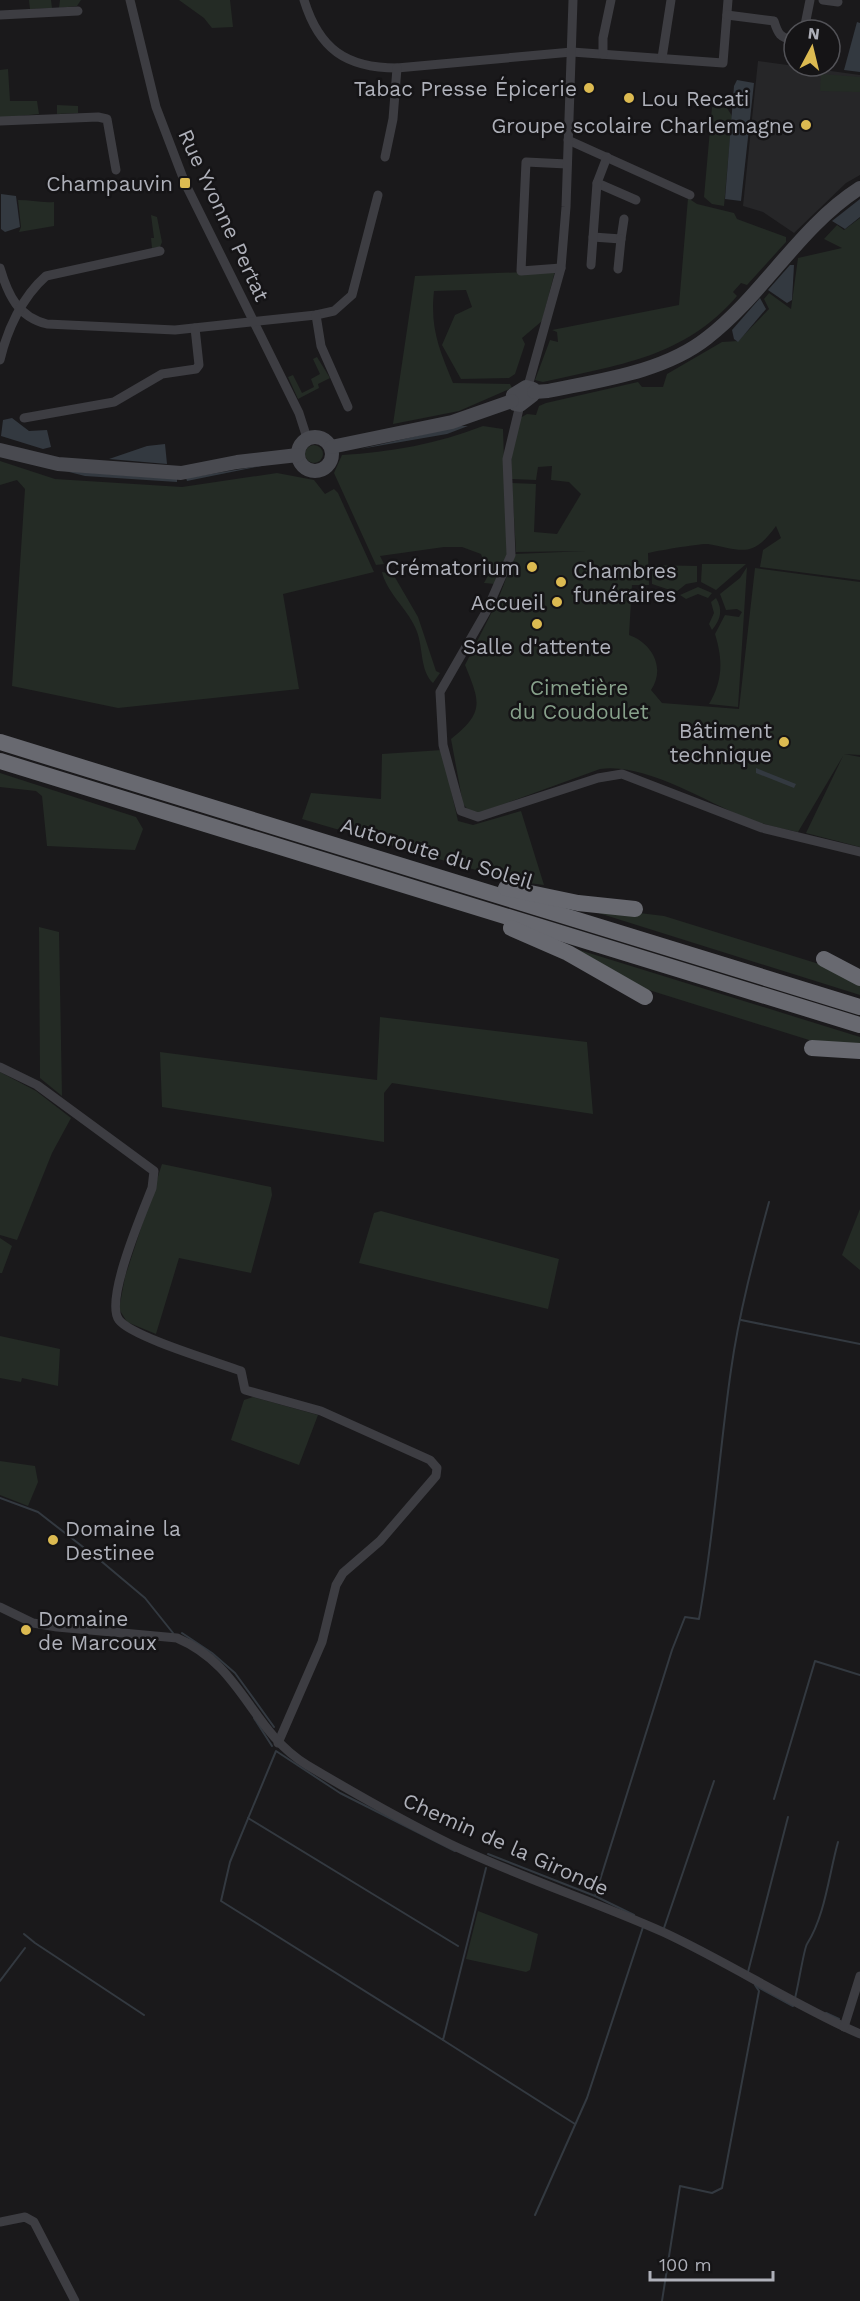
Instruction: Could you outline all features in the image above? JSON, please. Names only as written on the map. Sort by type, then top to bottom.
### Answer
[{"type":"highway","name":"Autoroute du Soleil","points":[[0,742],[860,1007]]},
{"type":"highway","name":"Autoroute du Soleil","points":[[0,761],[860,1025]]},
{"type":"highway","points":[[298,834],[333,835],[495,885],[578,903],[635,909]]},
{"type":"highway","points":[[422,890],[452,906],[556,947],[645,998]]},
{"type":"highway","points":[[824,959],[860,978]]},
{"type":"highway","points":[[812,1048],[860,1051]]},
{"type":"street","name":"Rue Yvonne Pertat","points":[[130,0],[156,107],[181,174],[299,413],[308,438]]},
{"type":"street","points":[[304,0],[315,29],[326,44],[341,56],[368,66],[397,68],[572,52],[723,63],[728,0]]},
{"type":"street","points":[[331,447],[452,422],[516,403],[531,389],[561,268],[573,0]]},
{"type":"street","points":[[603,54],[603,38],[611,0]]},
{"type":"street","points":[[662,58],[671,0]]},
{"type":"street","points":[[806,18],[810,0]]},
{"type":"street","points":[[823,0],[837,2]]},
{"type":"street","points":[[0,15],[78,11]]},
{"type":"street","points":[[727,15],[774,21],[778,35],[782,38]]},
{"type":"street","points":[[385,157],[393,119],[397,68]]},
{"type":"street","points":[[0,121],[98,117],[107,119],[116,170]]},
{"type":"street","points":[[568,140],[690,195]]},
{"type":"street","points":[[591,265],[597,183],[606,157]]},
{"type":"street","points":[[561,268],[521,271],[526,162],[567,164]]},
{"type":"street","points":[[597,183],[636,200]]},
{"type":"street","points":[[531,389],[548,391],[653,366],[706,340],[736,313],[818,223],[860,189]]},
{"type":"street","points":[[0,268],[8,293],[21,310],[35,321],[47,324],[159,330],[316,315],[334,311],[352,295],[378,195]]},
{"type":"street","points":[[618,269],[624,219]]},
{"type":"street","points":[[593,237],[621,239]]},
{"type":"street","points":[[0,360],[6,333],[38,283],[46,276],[160,251]]},
{"type":"street","points":[[316,315],[321,346],[348,407]]},
{"type":"street","points":[[24,418],[114,402],[162,374],[196,369],[199,365],[195,328]]},
{"type":"street","points":[[516,403],[507,459],[512,555],[486,612],[440,692],[443,745],[461,811],[478,817],[598,778],[622,774],[762,828],[860,852]]},
{"type":"street","points":[[308,438],[324,439],[331,447],[330,462],[317,471],[304,467],[298,455],[300,445],[308,438]]},
{"type":"street","points":[[0,450],[58,464],[181,473],[237,462],[298,455]]},
{"type":"street","points":[[0,1067],[37,1085],[153,1171],[152,1188],[117,1289],[115,1308],[117,1319],[128,1327],[178,1349],[241,1371],[245,1390],[321,1411],[430,1460],[437,1468],[436,1476],[380,1541],[343,1573],[336,1585],[322,1642],[278,1743]]},
{"type":"street","name":"Chemin de la Gironde","points":[[0,1607],[33,1623],[177,1638],[197,1647],[230,1676],[278,1743],[298,1759],[381,1809],[451,1844],[666,1934],[860,2034]]},
{"type":"street","points":[[844,2027],[860,1976]]},
{"type":"street","points":[[0,2222],[25,2217],[34,2222],[40,2229],[75,2301]]},
{"type":"shaded area","points":[[857,22],[860,23],[860,72],[844,70]]},
{"type":"shaded area","name":"Groupe scolaire Charlemagne","points":[[758,61],[782,64],[782,78],[842,78],[842,73],[860,75],[860,175],[846,183],[794,233],[763,212],[743,206]]},
{"type":"shaded area","points":[[737,80],[754,83],[741,201],[725,199],[734,86]]},
{"type":"shaded area","points":[[1,194],[16,196],[20,227],[5,232],[1,229]]},
{"type":"shaded area","points":[[860,199],[860,217],[845,229],[832,221]]},
{"type":"shaded area","points":[[790,265],[794,265],[792,300],[787,303],[768,290]]},
{"type":"shaded area","points":[[760,298],[766,309],[738,342],[734,339],[732,330]]},
{"type":"shaded area","points":[[12,418],[29,431],[47,430],[51,447],[43,449],[1,436],[3,420]]},
{"type":"shaded area","points":[[468,426],[447,434],[360,449]]},
{"type":"shaded area","points":[[165,444],[167,464],[109,459],[147,446]]},
{"type":"shaded area","points":[[271,464],[187,481],[186,478]]},
{"type":"shaded area","points":[[65,471],[177,479],[177,482],[85,476]]},
{"type":"shaded area","points":[[756,768],[796,784],[794,788],[756,773]]},
{"type":"green space","points":[[29,0],[51,0],[52,8],[30,9]]},
{"type":"green space","points":[[60,0],[81,0],[77,6],[59,8]]},
{"type":"green space","points":[[179,0],[230,0],[233,27],[212,28],[204,18]]},
{"type":"green space","points":[[8,69],[10,101],[37,101],[39,114],[0,118],[0,70]]},
{"type":"green space","points":[[842,76],[860,77],[860,92],[820,91],[821,78],[842,78]]},
{"type":"green space","points":[[57,105],[78,106],[78,113],[57,114]]},
{"type":"green space","points":[[712,107],[727,108],[732,116],[724,206],[712,204],[704,197]]},
{"type":"green space","points":[[688,198],[697,204],[734,213],[737,219],[786,237],[786,242],[747,285],[741,283],[733,292],[737,296],[716,317],[695,333],[672,346],[623,364],[543,382],[535,380],[550,340],[558,342],[557,332],[552,330],[679,305]]},
{"type":"green space","points":[[18,200],[54,202],[54,226],[19,232],[21,227]]},
{"type":"green space","points":[[151,215],[157,217],[162,242],[160,247],[152,248],[151,238],[154,238]]},
{"type":"green space","name":"Cimetière du Coudoulet","points":[[860,218],[860,580],[760,567],[763,550],[781,538],[776,526],[760,544],[746,550],[704,544],[648,553],[649,585],[632,585],[629,635],[644,644],[654,657],[657,673],[651,690],[662,703],[739,709],[755,568],[860,582],[860,755],[844,754],[860,757],[860,847],[806,833],[843,756],[798,832],[750,819],[654,777],[617,768],[600,769],[479,813],[470,812],[463,804],[451,739],[470,721],[476,706],[474,688],[465,665],[498,600],[515,554],[586,551],[516,552],[512,483],[536,484],[534,532],[557,534],[581,494],[569,482],[551,480],[552,466],[538,467],[536,480],[512,479],[511,455],[520,418],[527,414],[536,415],[539,406],[546,403],[638,382],[642,387],[663,387],[667,374],[722,342],[738,341],[769,309],[764,299],[769,293],[791,309],[798,258],[842,248],[824,239],[837,225],[844,230]]},
{"type":"green space","points":[[555,271],[542,321],[522,338],[525,344],[515,374],[509,378],[461,379],[442,345],[455,315],[472,307],[466,290],[434,291],[433,316],[437,338],[453,383],[510,384],[512,388],[459,411],[393,424],[415,276]]},
{"type":"green space","points":[[317,357],[330,378],[318,384],[319,388],[298,399],[288,377],[293,375],[302,393],[314,387],[311,379],[320,374],[313,359]]},
{"type":"green space","points":[[483,426],[503,429],[507,554],[495,584],[484,583],[489,574],[481,554],[462,547],[444,547],[380,556],[384,564],[376,565],[334,473],[342,455],[414,446]]},
{"type":"green space","points":[[310,445],[318,445],[323,450],[321,461],[310,463],[305,458],[305,450]]},
{"type":"green space","points":[[0,461],[55,479],[182,487],[277,473],[314,480],[325,494],[334,489],[338,493],[374,572],[283,594],[299,689],[118,708],[12,686],[25,489],[17,480],[0,485]]},
{"type":"green space","points":[[702,564],[746,564],[716,590],[701,582]]},
{"type":"green space","points":[[652,565],[697,566],[697,582],[686,584],[676,592],[652,584]]},
{"type":"green space","points":[[747,567],[738,707],[709,704],[717,687],[720,670],[715,634],[725,615],[739,617],[742,612],[737,609],[726,610],[720,594],[740,578]]},
{"type":"green space","points":[[382,572],[393,574],[418,617],[436,671],[440,673],[433,683],[426,671],[415,627],[388,586]]},
{"type":"green space","points":[[698,587],[712,593],[708,598],[698,594],[686,599],[680,595]]},
{"type":"green space","points":[[716,598],[720,614],[712,630],[709,624],[714,613],[711,602]]},
{"type":"green space","points":[[442,750],[458,821],[473,825],[521,811],[544,885],[513,881],[302,819],[311,793],[381,799],[382,754]]},
{"type":"green space","points":[[0,773],[136,817],[143,829],[135,850],[47,846],[42,796],[36,791],[0,787]]},
{"type":"green space","points":[[573,905],[664,916],[835,969],[860,981],[860,995]]},
{"type":"green space","points":[[39,927],[59,932],[62,1096],[40,1078]]},
{"type":"green space","points":[[560,944],[860,1037],[860,1046],[809,1040],[636,986]]},
{"type":"green space","points":[[380,1017],[587,1042],[593,1114],[392,1083],[384,1093],[384,1142],[162,1107],[160,1052],[377,1080]]},
{"type":"green space","points":[[0,1072],[36,1091],[71,1118],[52,1153],[17,1240],[0,1235]]},
{"type":"green space","points":[[162,1164],[271,1187],[272,1195],[251,1273],[179,1258],[156,1334],[127,1322],[119,1309],[125,1277]]},
{"type":"green space","points":[[860,1209],[860,1270],[842,1255]]},
{"type":"green space","points":[[381,1211],[559,1259],[548,1309],[359,1263],[374,1213]]},
{"type":"green space","points":[[0,1238],[12,1246],[2,1273],[0,1273]]},
{"type":"green space","points":[[0,1336],[60,1349],[58,1386],[22,1378],[21,1382],[0,1378]]},
{"type":"green space","points":[[253,1397],[318,1415],[299,1465],[231,1440],[244,1400]]},
{"type":"green space","points":[[0,1461],[35,1466],[38,1482],[28,1506],[0,1495]]},
{"type":"green space","points":[[478,1911],[538,1934],[530,1970],[526,1972],[466,1959]]},
{"type":"waterway","points":[[595,1896],[672,1650],[685,1617],[699,1619],[709,1557],[734,1349],[747,1285],[769,1202]]},
{"type":"waterway","points":[[741,1320],[860,1344]]},
{"type":"waterway","points":[[0,1498],[38,1512],[101,1561],[145,1598],[173,1633]]},
{"type":"waterway","points":[[182,1633],[212,1653],[235,1673],[274,1727]]},
{"type":"waterway","points":[[774,1799],[815,1661],[860,1675]]},
{"type":"waterway","points":[[254,1718],[272,1746]]},
{"type":"waterway","points":[[455,1851],[340,1793],[276,1751],[230,1862],[221,1901],[443,2040],[486,1868]]},
{"type":"waterway","points":[[664,1928],[714,1781]]},
{"type":"waterway","points":[[748,1972],[788,1817]]},
{"type":"waterway","points":[[248,1818],[458,1946]]},
{"type":"waterway","points":[[795,1998],[806,1947],[822,1908],[838,1842]]},
{"type":"waterway","points":[[488,1854],[595,1896],[634,1915]]},
{"type":"waterway","points":[[535,2215],[587,2098],[643,1927]]},
{"type":"waterway","points":[[24,1934],[144,2015]]},
{"type":"waterway","points":[[0,1981],[25,1948]]},
{"type":"waterway","points":[[662,2301],[680,2186],[712,2193],[722,2188],[759,1991],[755,1985]]},
{"type":"waterway","points":[[756,1986],[793,2006]]},
{"type":"waterway","points":[[826,2013],[839,2019]]},
{"type":"waterway","points":[[443,2040],[575,2124]]},
{"type":"place","name":"Tabac Presse Épicerie","points":[[589,88]]},
{"type":"place","name":"Lou Recati","points":[[629,98]]},
{"type":"place","name":"Groupe scolaire Charlemagne","points":[[806,125]]},
{"type":"place","name":"Champauvin","points":[[185,183]]},
{"type":"place","name":"Crématorium","points":[[532,567]]},
{"type":"place","name":"Chambres funéraires","points":[[561,582]]},
{"type":"place","name":"Accueil","points":[[557,602]]},
{"type":"place","name":"Salle d'attente","points":[[537,624]]},
{"type":"place","name":"Bâtiment technique","points":[[784,742]]},
{"type":"place","name":"Domaine la Destinee","points":[[53,1540]]},
{"type":"place","name":"Domaine de Marcoux","points":[[26,1630]]}]
